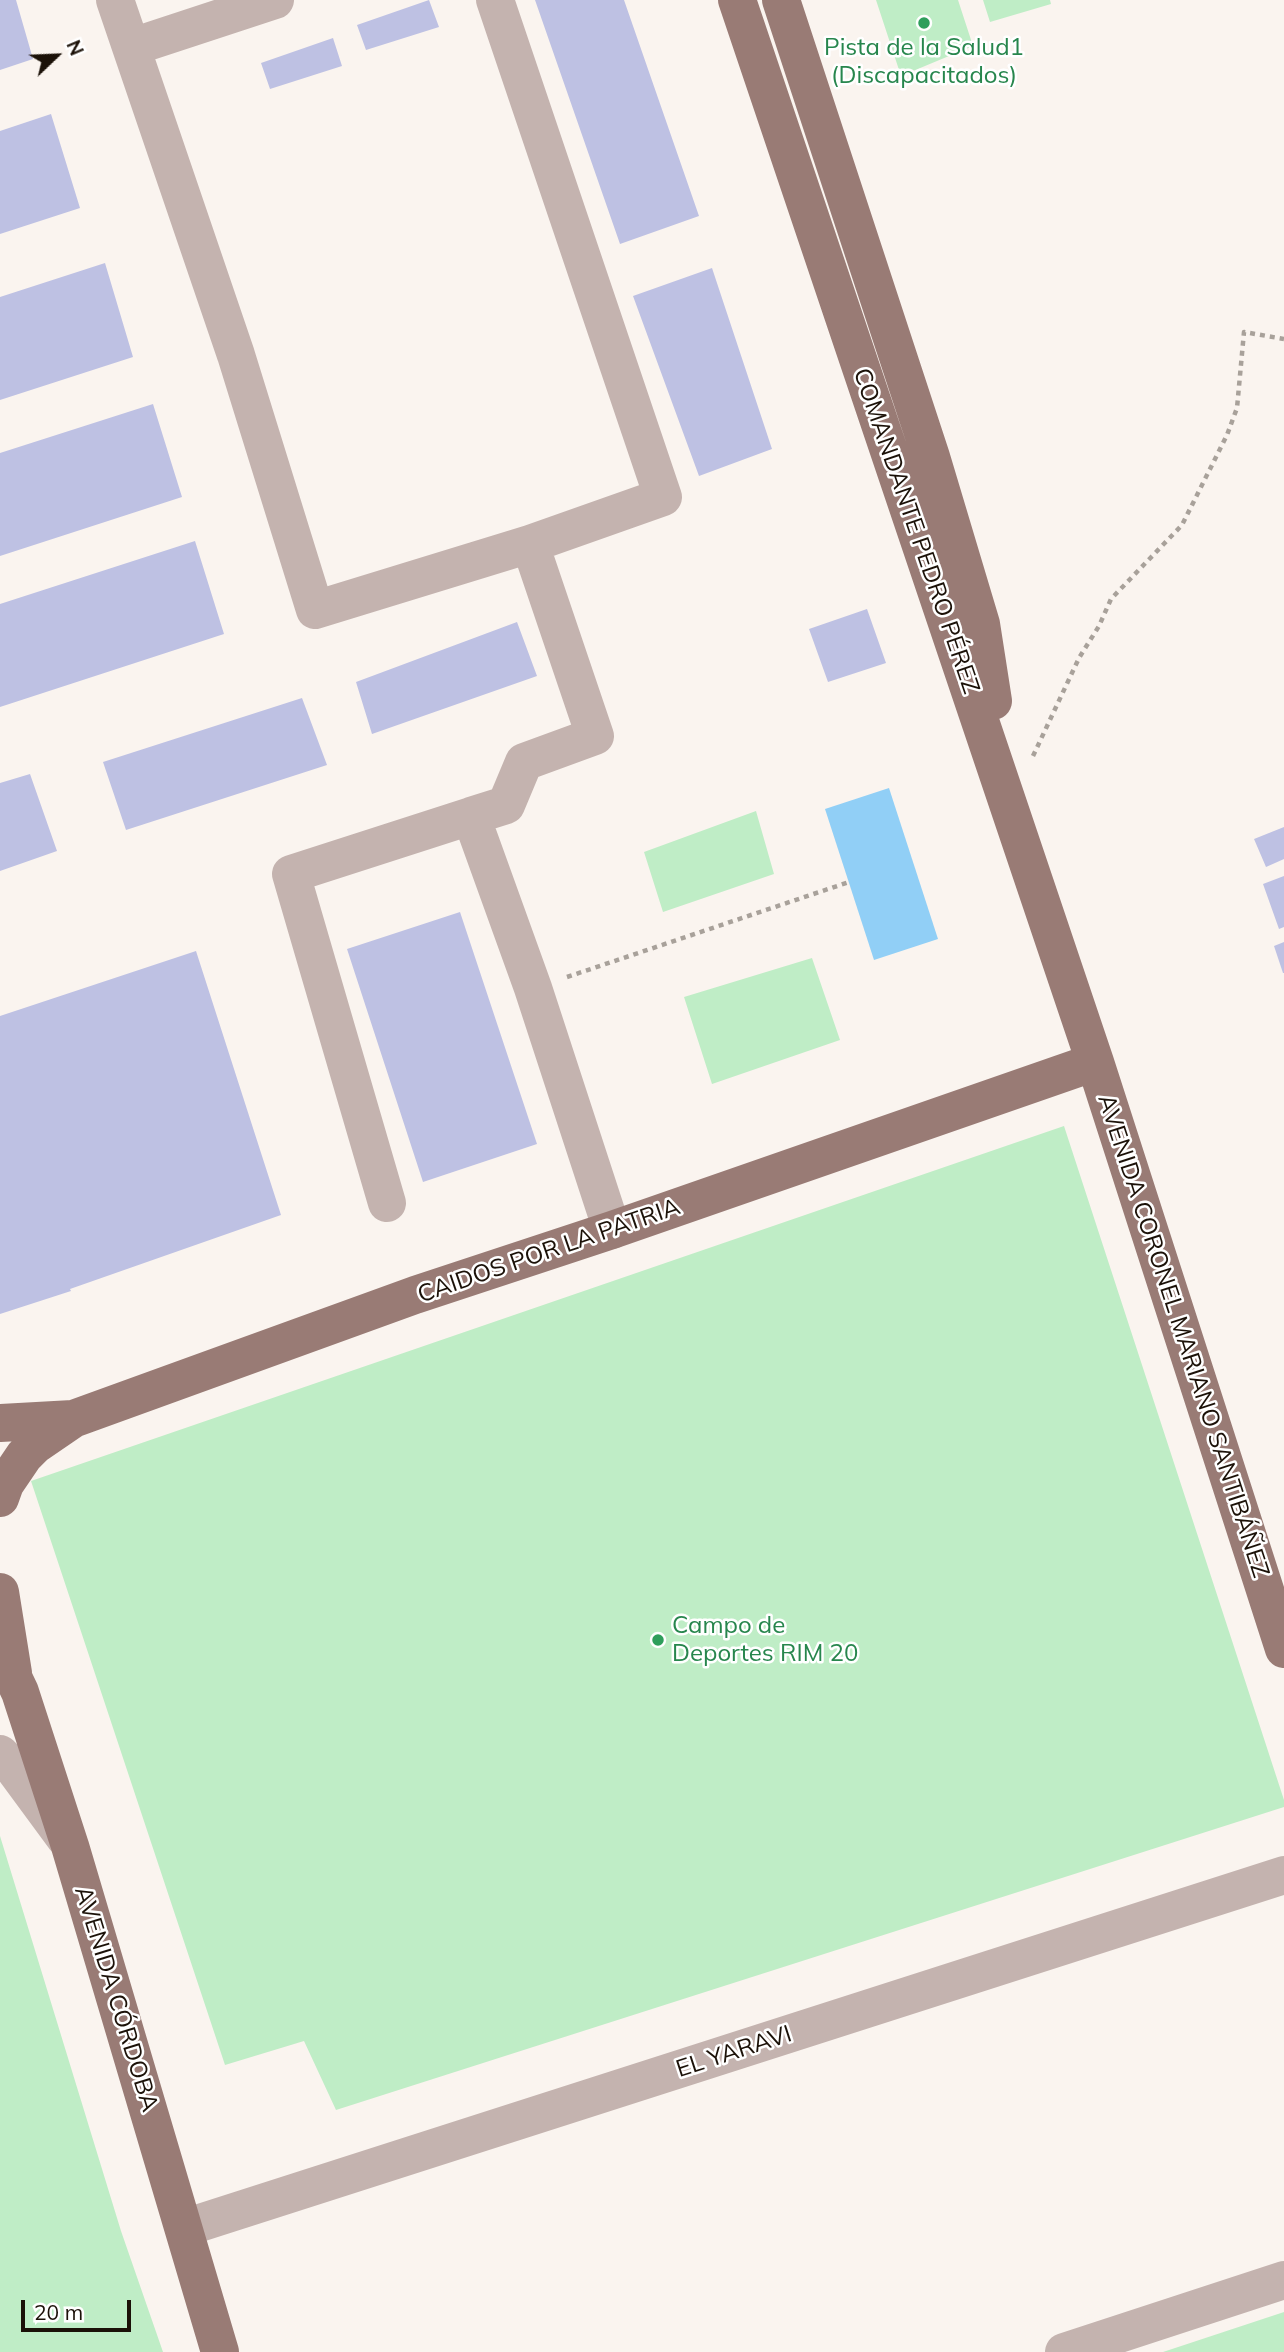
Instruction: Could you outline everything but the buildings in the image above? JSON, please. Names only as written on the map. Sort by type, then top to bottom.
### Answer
[{"type":"main road","name":"COMANDANTE PEDRO PÉREZ","points":[[737,0],[1095,1062]]},
{"type":"main road","points":[[781,0],[879,294],[981,624],[1009,807]]},
{"type":"main road","name":"CAIDOS POR LA PATRIA","points":[[0,1423],[73,1419],[415,1295],[612,1230],[1095,1062]]},
{"type":"main road","name":"AVENIDA CORONEL MARIANO SANTIBÁÑEZ","points":[[1095,1062],[1284,1649]]},
{"type":"main road","points":[[0,1499],[5,1484],[24,1456],[35,1445],[73,1419]]},
{"type":"main road","name":"AVENIDA CÓRDOBA","points":[[0,1592],[6,1662],[71,1846],[220,2352]]},
{"type":"street","points":[[116,0],[236,355],[315,610],[530,544],[663,497],[495,0]]},
{"type":"street","points":[[132,47],[275,0]]},
{"type":"street","points":[[387,1203],[291,874],[506,805],[524,762],[595,736],[530,544]]},
{"type":"street","points":[[471,816],[533,988],[612,1230]]},
{"type":"street","points":[[0,1754],[12,1766],[71,1846]]},
{"type":"street","name":"EL YARAVI","points":[[184,2228],[1284,1875]]},
{"type":"street","points":[[1064,2352],[1284,2280]]},
{"type":"path","points":[[1009,807],[1079,659],[1111,599],[1182,525],[1227,435],[1237,408],[1244,332],[1284,339]]},
{"type":"path","points":[[533,988],[849,882]]},
{"type":"green space","name":"Pista de la Salud1 (Discapacitados)","points":[[876,0],[958,0],[973,46],[901,76]]},
{"type":"green space","points":[[983,0],[1050,0],[1051,4],[990,22]]},
{"type":"green space","points":[[756,811],[774,874],[663,912],[644,852]]},
{"type":"green space","points":[[812,958],[840,1040],[712,1084],[684,997]]},
{"type":"green space","name":"Campo de Deportes RIM 20","points":[[1064,1126],[1284,1800],[1284,1807],[336,2110],[304,2041],[225,2065],[31,1481]]},
{"type":"green space","points":[[0,1836],[121,2231],[163,2352],[0,2352]]},
{"type":"green space","points":[[1284,2312],[1284,2352],[1163,2352]]},
{"type":"water","points":[[889,788],[938,939],[874,960],[825,809]]},
{"type":"place","name":"Pista de la Salud1 (Discapacitados)","points":[[924,23]]},
{"type":"place","name":"Campo de Deportes RIM 20","points":[[658,1640]]}]
